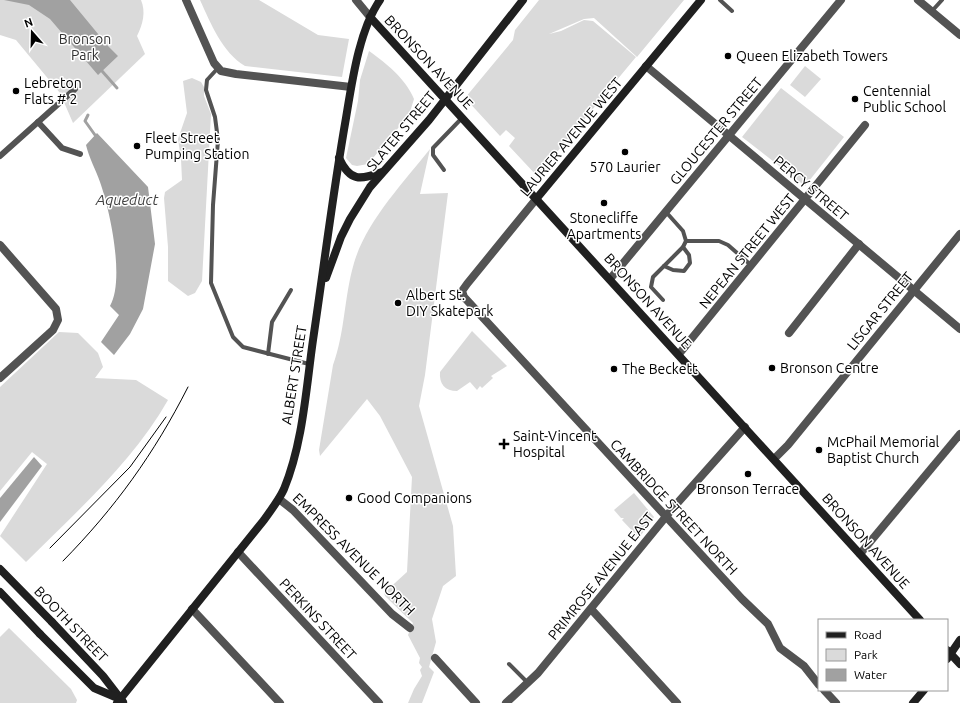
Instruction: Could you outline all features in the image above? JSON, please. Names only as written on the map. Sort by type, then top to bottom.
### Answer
[{"type":"main road","name":"ALBERT STREET","points":[[121,702],[279,499],[294,454],[351,87],[370,17],[380,0]]},
{"type":"main road","name":"SLATER STREET","points":[[320,291],[341,237],[350,219],[383,172],[429,120],[523,0]]},
{"type":"main road","name":"LAURIER AVENUE WEST","points":[[537,198],[701,0]]},
{"type":"main road","name":"BRONSON AVENUE","points":[[370,17],[537,198],[919,619]]},
{"type":"main road","points":[[339,157],[346,171],[353,177],[361,179],[383,172]]},
{"type":"main road","name":"BOOTH STREET","points":[[0,569],[104,676],[121,702]]},
{"type":"main road","name":"BOOTH STREET","points":[[0,592],[94,688],[121,702]]},
{"type":"main road","points":[[960,640],[948,654],[960,664]]},
{"type":"main road","points":[[913,703],[923,691]]},
{"type":"street","points":[[186,0],[207,48],[221,71],[351,87]]},
{"type":"street","name":"BRONSON AVENUE","points":[[356,0],[370,17]]},
{"type":"street","name":"GLOUCESTER STREET","points":[[610,279],[841,0]]},
{"type":"street","points":[[918,0],[960,34]]},
{"type":"street","name":"PERCY STREET","points":[[646,66],[960,329]]},
{"type":"street","points":[[0,156],[75,89]]},
{"type":"street","points":[[38,122],[62,148],[80,154]]},
{"type":"street","name":"NEPEAN STREET WEST","points":[[679,354],[865,125]]},
{"type":"street","name":"LAURIER AVENUE WEST","points":[[462,291],[537,198]]},
{"type":"street","name":"LISGAR STREET","points":[[774,459],[788,445],[960,234]]},
{"type":"street","points":[[789,333],[859,244]]},
{"type":"street","points":[[0,245],[56,309],[58,320],[53,330],[0,378]]},
{"type":"street","name":"CAMBRIDGE STREET NORTH","points":[[462,291],[464,297],[666,517],[742,599],[768,624],[780,648],[804,666],[818,684]]},
{"type":"street","name":"PRIMROSE AVENUE EAST","points":[[506,703],[538,673],[666,517],[744,427]]},
{"type":"street","points":[[860,554],[960,434]]},
{"type":"street","name":"EMPRESS AVENUE NORTH","points":[[279,499],[294,510],[392,614],[410,628]]},
{"type":"street","name":"PERKINS STREET","points":[[238,552],[379,703]]},
{"type":"street","points":[[192,609],[280,703]]},
{"type":"street","points":[[591,609],[677,703]]},
{"type":"street","points":[[435,658],[476,703]]},
{"type":"street","points":[[825,691],[836,703]]},
{"type":"lane","points":[[720,0],[732,11]]},
{"type":"lane","points":[[932,11],[942,0]]},
{"type":"lane","points":[[218,68],[207,80],[206,90],[215,117],[218,140],[213,205],[211,283],[233,337],[243,347],[309,364]]},
{"type":"lane","points":[[444,170],[433,155],[433,148],[462,118]]},
{"type":"lane","points":[[663,300],[651,287],[653,277],[683,247],[686,241],[683,231],[666,212]]},
{"type":"lane","points":[[686,241],[719,240],[728,245],[752,266]]},
{"type":"lane","points":[[664,266],[673,270],[684,271],[690,263],[689,255],[683,247]]},
{"type":"lane","points":[[268,354],[272,322],[291,290]]},
{"type":"lane","points":[[509,664],[528,683]]},
{"type":"green space","name":"Bronson Park","points":[[0,0],[141,0],[143,4],[143,18],[137,36],[145,54],[73,123],[60,93],[16,40],[0,35]]},
{"type":"green space","points":[[200,0],[259,0],[318,35],[349,39],[342,77],[245,66],[230,53],[218,37]]},
{"type":"green space","points":[[539,0],[684,0],[637,57],[594,18],[584,19],[549,34],[561,31],[584,20],[593,21],[636,57],[537,176],[509,146],[515,138],[506,130],[500,136],[465,98],[513,40],[515,30]]},
{"type":"green space","points":[[369,51],[389,66],[401,78],[414,99],[409,115],[368,164],[357,166],[352,165],[346,158],[358,101],[360,80]]},
{"type":"green space","points":[[805,66],[821,79],[805,97],[790,85]]},
{"type":"green space","points":[[192,78],[201,82],[204,87],[204,96],[211,114],[202,281],[195,293],[188,296],[168,281],[168,247],[164,198],[165,192],[182,180],[178,139],[187,113],[183,81]]},
{"type":"green space","points":[[781,88],[844,137],[805,186],[742,137]]},
{"type":"green space","points":[[430,149],[420,194],[448,193],[425,375],[419,406],[453,526],[456,576],[443,586],[432,619],[436,642],[429,667],[434,672],[422,703],[408,703],[422,676],[420,670],[422,667],[419,663],[420,658],[408,635],[413,623],[385,596],[384,593],[407,572],[412,477],[380,416],[367,399],[320,456],[319,450],[333,365],[340,340],[348,289],[354,263],[367,233],[386,203]]},
{"type":"green space","points":[[472,331],[507,366],[491,376],[493,378],[482,388],[480,386],[477,390],[470,382],[457,391],[449,390],[442,383],[440,372]]},
{"type":"green space","points":[[59,332],[78,333],[98,353],[103,367],[95,378],[136,380],[168,400],[154,423],[103,486],[26,562],[0,536],[47,464],[32,452],[0,491],[0,387]]},
{"type":"green space","points":[[634,493],[654,517],[639,538],[622,520],[624,518],[621,518],[614,510]]},
{"type":"green space","points":[[9,628],[71,689],[77,700],[76,703],[0,703],[0,637]]},
{"type":"water","points":[[4,0],[70,0],[118,56],[98,75],[50,19],[29,5]]},
{"type":"water","name":"Aqueduct","points":[[97,133],[148,187],[155,244],[143,309],[130,334],[114,355],[101,342],[119,315],[110,306],[116,280],[116,263],[112,227],[104,194],[86,145]]},
{"type":"water","points":[[34,457],[42,466],[0,522],[0,498]]},
{"type":"waterway","points":[[102,71],[117,88]]},
{"type":"waterway","points":[[88,115],[85,121],[95,135]]},
{"type":"tram line","points":[[63,561],[100,521],[132,479],[147,458],[175,412],[188,387]]},
{"type":"tram line","points":[[50,548],[130,467],[166,417]]},
{"type":"place","name":"Queen Elizabeth Towers","points":[[728,56]]},
{"type":"place","name":"Lebreton Flats # 2","points":[[16,91]]},
{"type":"place","name":"Centennial Public School","points":[[855,99]]},
{"type":"place","name":"Fleet Street Pumping Station","points":[[137,146]]},
{"type":"place","name":"570 Laurier","points":[[625,152]]},
{"type":"place","name":"Stonecliffe Apartments","points":[[604,203]]},
{"type":"place","name":"Albert St. DIY Skatepark","points":[[398,303]]},
{"type":"place","name":"Bronson Centre","points":[[772,368]]},
{"type":"place","name":"The Beckett","points":[[614,369]]},
{"type":"place","name":"Saint-Vincent Hospital","points":[[504,444]]},
{"type":"place","name":"McPhail Memorial Baptist Church","points":[[819,450]]},
{"type":"place","name":"Bronson Terrace","points":[[748,474]]},
{"type":"place","name":"Good Companions","points":[[349,498]]}]
